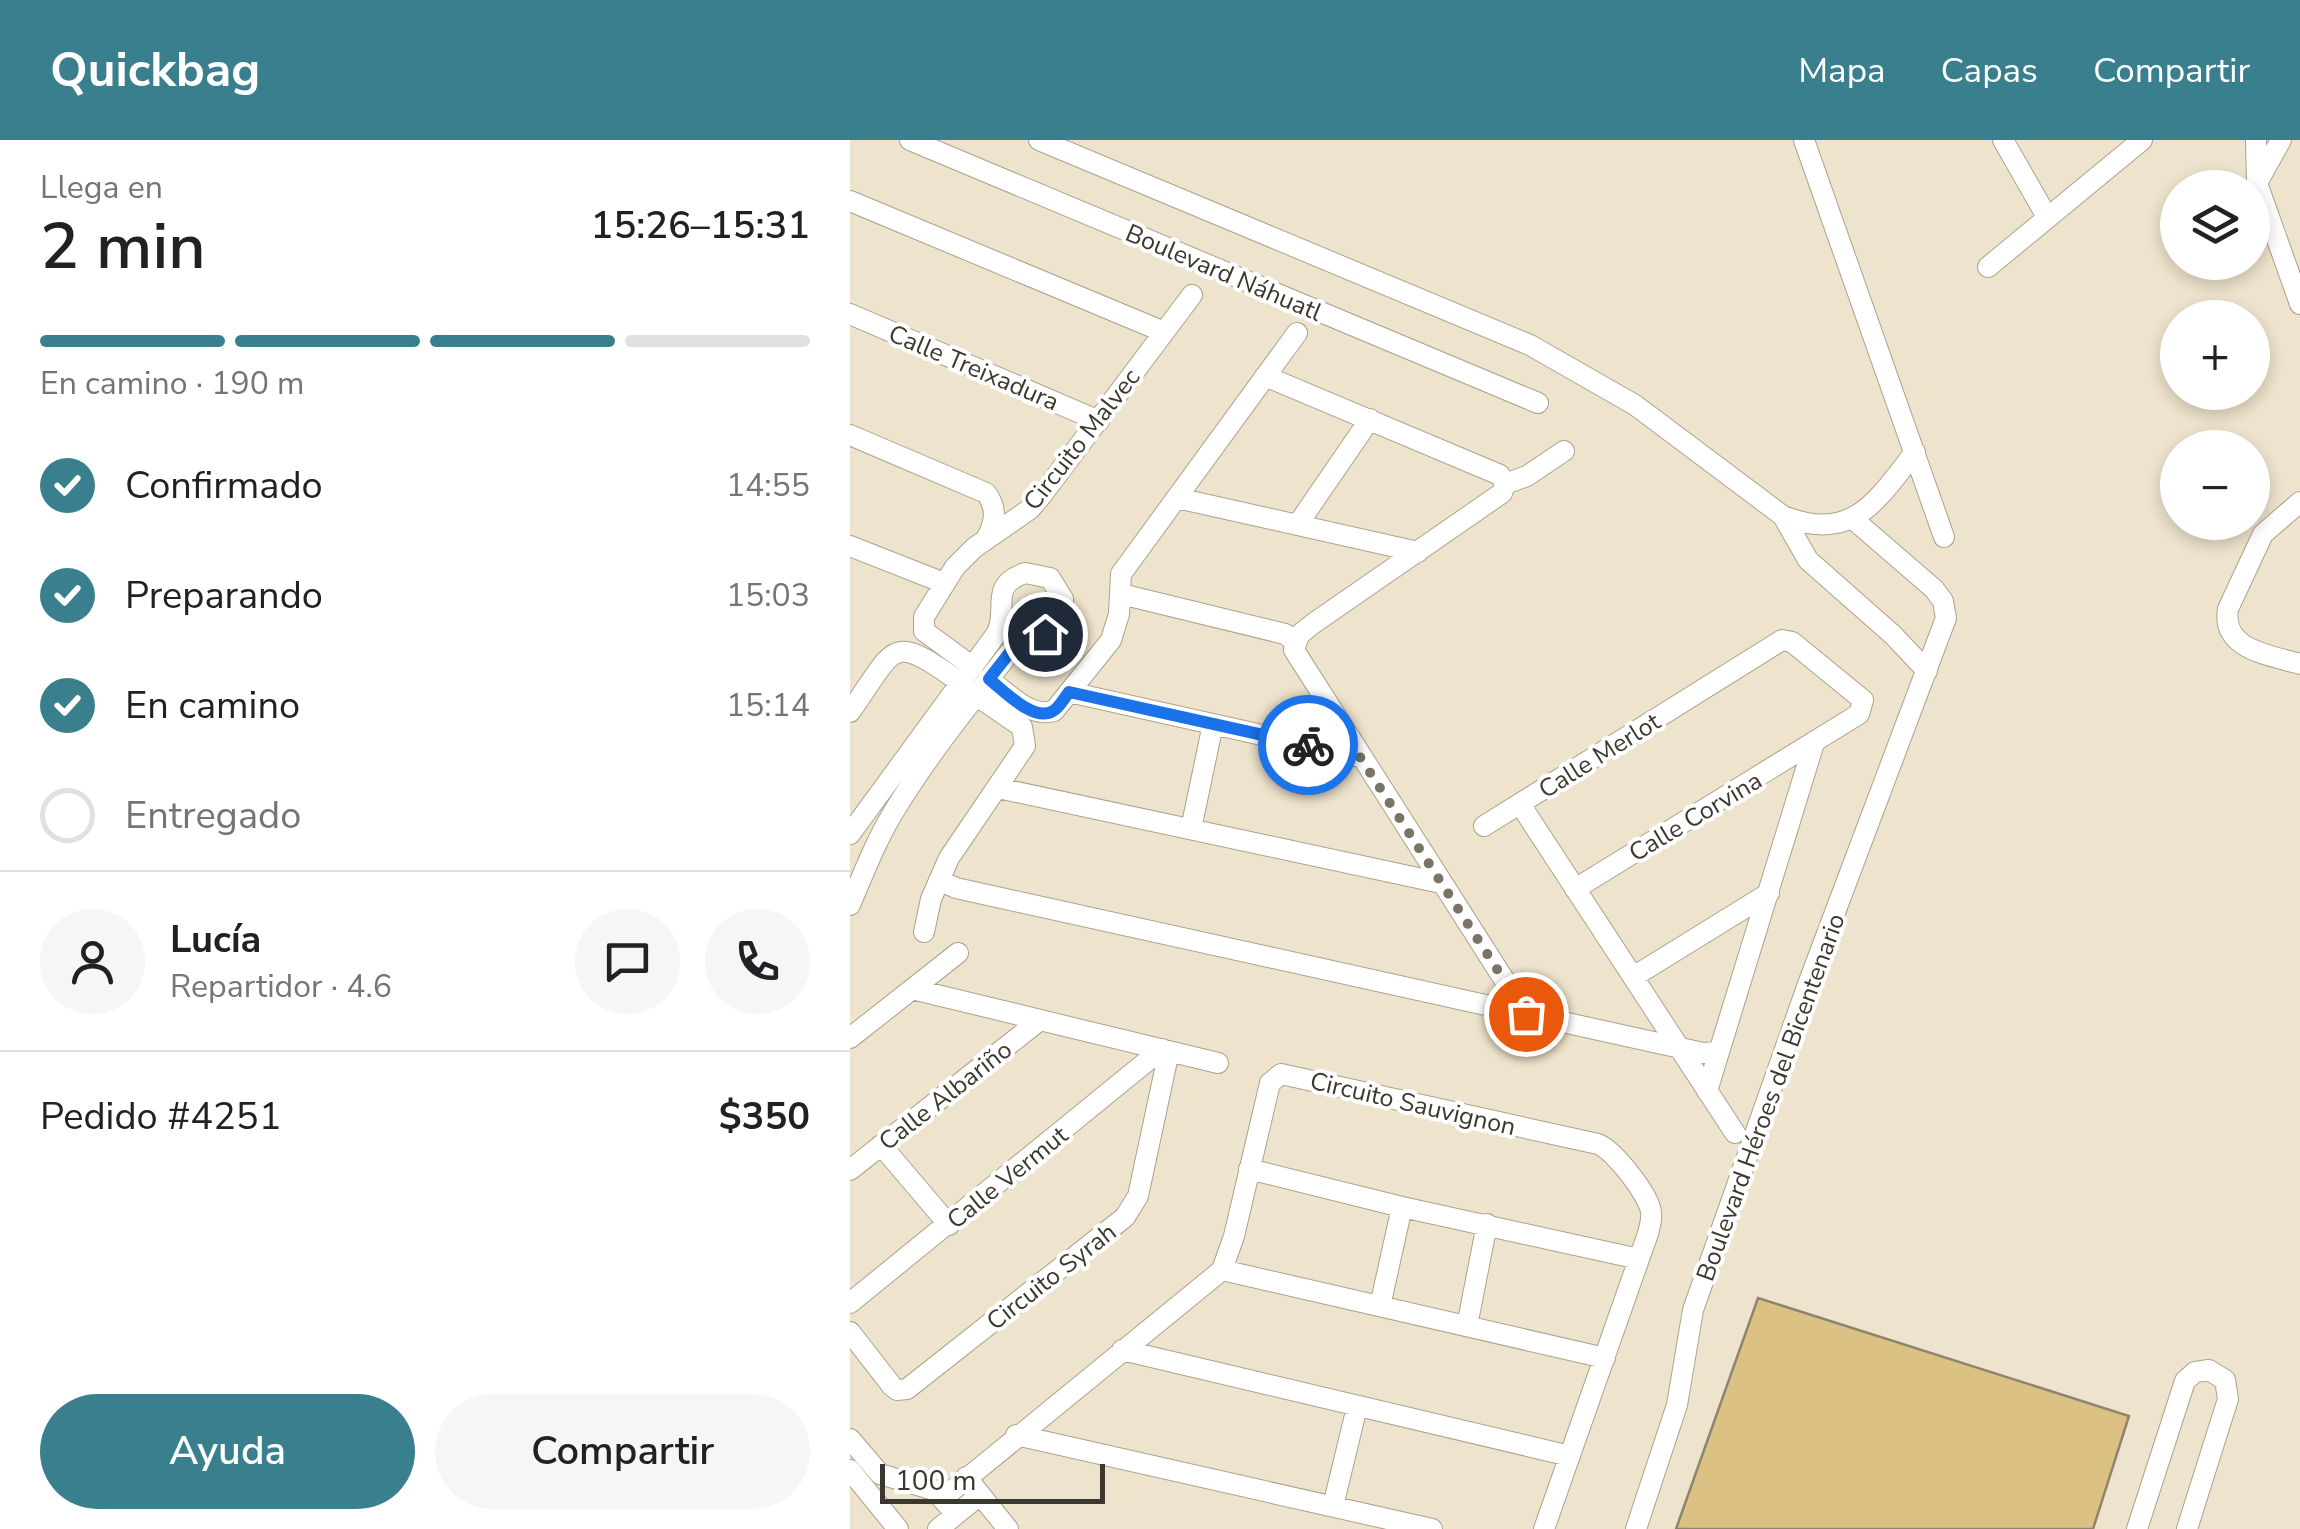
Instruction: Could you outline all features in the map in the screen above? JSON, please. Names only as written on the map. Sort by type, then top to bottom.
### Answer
[{"type":"street","name":"Boulevard Náhuatl","points":[[910,140],[1538,403]]},
{"type":"street","name":"Boulevard Náhuatl","points":[[1038,140],[1530,345],[1605,386],[1783,516]]},
{"type":"street","points":[[1804,140],[1944,537]]},
{"type":"street","points":[[2003,140],[2046,217]]},
{"type":"street","points":[[2256,140],[2257,170]]},
{"type":"street","points":[[2264,170],[2281,140]]},
{"type":"street","points":[[1988,267],[2130,144]]},
{"type":"street","points":[[850,200],[1164,332]]},
{"type":"street","points":[[2270,219],[2300,304]]},
{"type":"street","name":"Circuito Malvec","points":[[975,681],[924,631],[924,616],[944,583],[986,539],[1030,509],[1192,295]]},
{"type":"street","name":"Calle Treixadura","points":[[850,314],[1099,420]]},
{"type":"street","points":[[850,712],[890,656],[903,650],[914,651],[1031,710],[1045,714],[1054,711],[1110,640],[1122,574],[1296,333]]},
{"type":"street","points":[[1265,376],[1500,475],[1506,484]]},
{"type":"street","points":[[1298,524],[1370,419]]},
{"type":"street","points":[[850,435],[986,494],[994,507],[994,518],[986,539]]},
{"type":"street","points":[[1526,1014],[1294,655],[1294,641],[1314,623],[1502,494],[1506,484],[1527,476],[1564,450]]},
{"type":"street","points":[[1783,516],[1806,525],[1836,525],[1853,519],[1878,500],[1915,452]]},
{"type":"street","points":[[1177,498],[1418,552]]},
{"type":"street","points":[[2300,502],[2264,534],[2226,620],[2229,632],[2243,645],[2300,664]]},
{"type":"street","points":[[1783,516],[1808,560],[1927,671]]},
{"type":"street","name":"Boulevard Héroes del Bicentenario","points":[[1636,1529],[1677,1404],[1694,1310],[1808,984],[1946,618],[1943,602],[1934,589],[1853,519]]},
{"type":"street","points":[[850,546],[944,583]]},
{"type":"street","points":[[850,834],[975,681],[1018,642],[1045,634],[1058,624],[1063,599],[1050,578],[1025,573],[1004,586],[1000,594],[1001,625],[975,681],[898,805],[850,905]]},
{"type":"street","points":[[1121,594],[1285,634],[1294,641]]},
{"type":"street","name":"Calle Merlot","points":[[1736,1133],[1520,804],[1782,640],[1792,642],[1860,696],[1864,706]]},
{"type":"street","points":[[924,932],[931,899],[956,846],[1023,753],[1026,740],[1022,727],[975,681]]},
{"type":"street","points":[[1069,692],[1360,757]]},
{"type":"street","name":"Calle Corvina","points":[[1576,889],[1814,743],[1859,714],[1864,706]]},
{"type":"street","points":[[1191,829],[1213,724]]},
{"type":"street","points":[[1708,1090],[1814,743]]},
{"type":"street","points":[[998,788],[1442,883]]},
{"type":"street","points":[[1484,826],[1520,804]]},
{"type":"street","points":[[940,880],[956,888],[1703,1054],[1717,1052]]},
{"type":"street","points":[[1633,977],[1769,893]]},
{"type":"street","points":[[850,1038],[958,953]]},
{"type":"street","points":[[1487,1006],[1508,986]]},
{"type":"street","points":[[912,989],[1218,1063]]},
{"type":"street","points":[[1635,1038],[1648,1032],[1659,1017]]},
{"type":"street","name":"Calle Albariño","points":[[850,1170],[1040,1020]]},
{"type":"street","name":"Calle Vermut","points":[[850,1303],[1165,1050]]},
{"type":"street","name":"Circuito Syrah","points":[[850,1332],[896,1390],[907,1388],[1125,1217],[1138,1196],[1165,1050]]},
{"type":"street","name":"Circuito Sauvignon","points":[[1222,1270],[1270,1083],[1281,1074],[1598,1144],[1615,1154],[1651,1209],[1639,1260],[1544,1529]]},
{"type":"street","points":[[882,1145],[949,1225]]},
{"type":"street","points":[[1249,1168],[1639,1260]]},
{"type":"street","points":[[1380,1306],[1402,1207]]},
{"type":"street","points":[[1467,1326],[1487,1224]]},
{"type":"street","points":[[938,1529],[966,1478],[1222,1270],[1605,1358]]},
{"type":"street","points":[[1122,1350],[1570,1456]]},
{"type":"street","points":[[2138,1529],[2185,1382],[2195,1372],[2209,1370],[2225,1380],[2228,1398],[2186,1529]]},
{"type":"street","points":[[1333,1506],[1357,1407]]},
{"type":"street","points":[[1016,1435],[1432,1529]]},
{"type":"street","points":[[850,1439],[880,1474],[929,1488],[949,1506]]},
{"type":"street","points":[[850,1470],[898,1529]]},
{"type":"street","points":[[966,1478],[1008,1529]]},
{"type":"street","points":[[949,1506],[980,1495]]},
{"type":"building","points":[[1758,1298],[2129,1416],[2093,1529],[1676,1529]]},
{"type":"way so far","points":[[1308,745],[1360,757],[1526,1014]]},
{"type":"route","points":[[1045,634],[1018,642],[989,679],[1038,713],[1054,711],[1069,692],[1308,745]]}]
